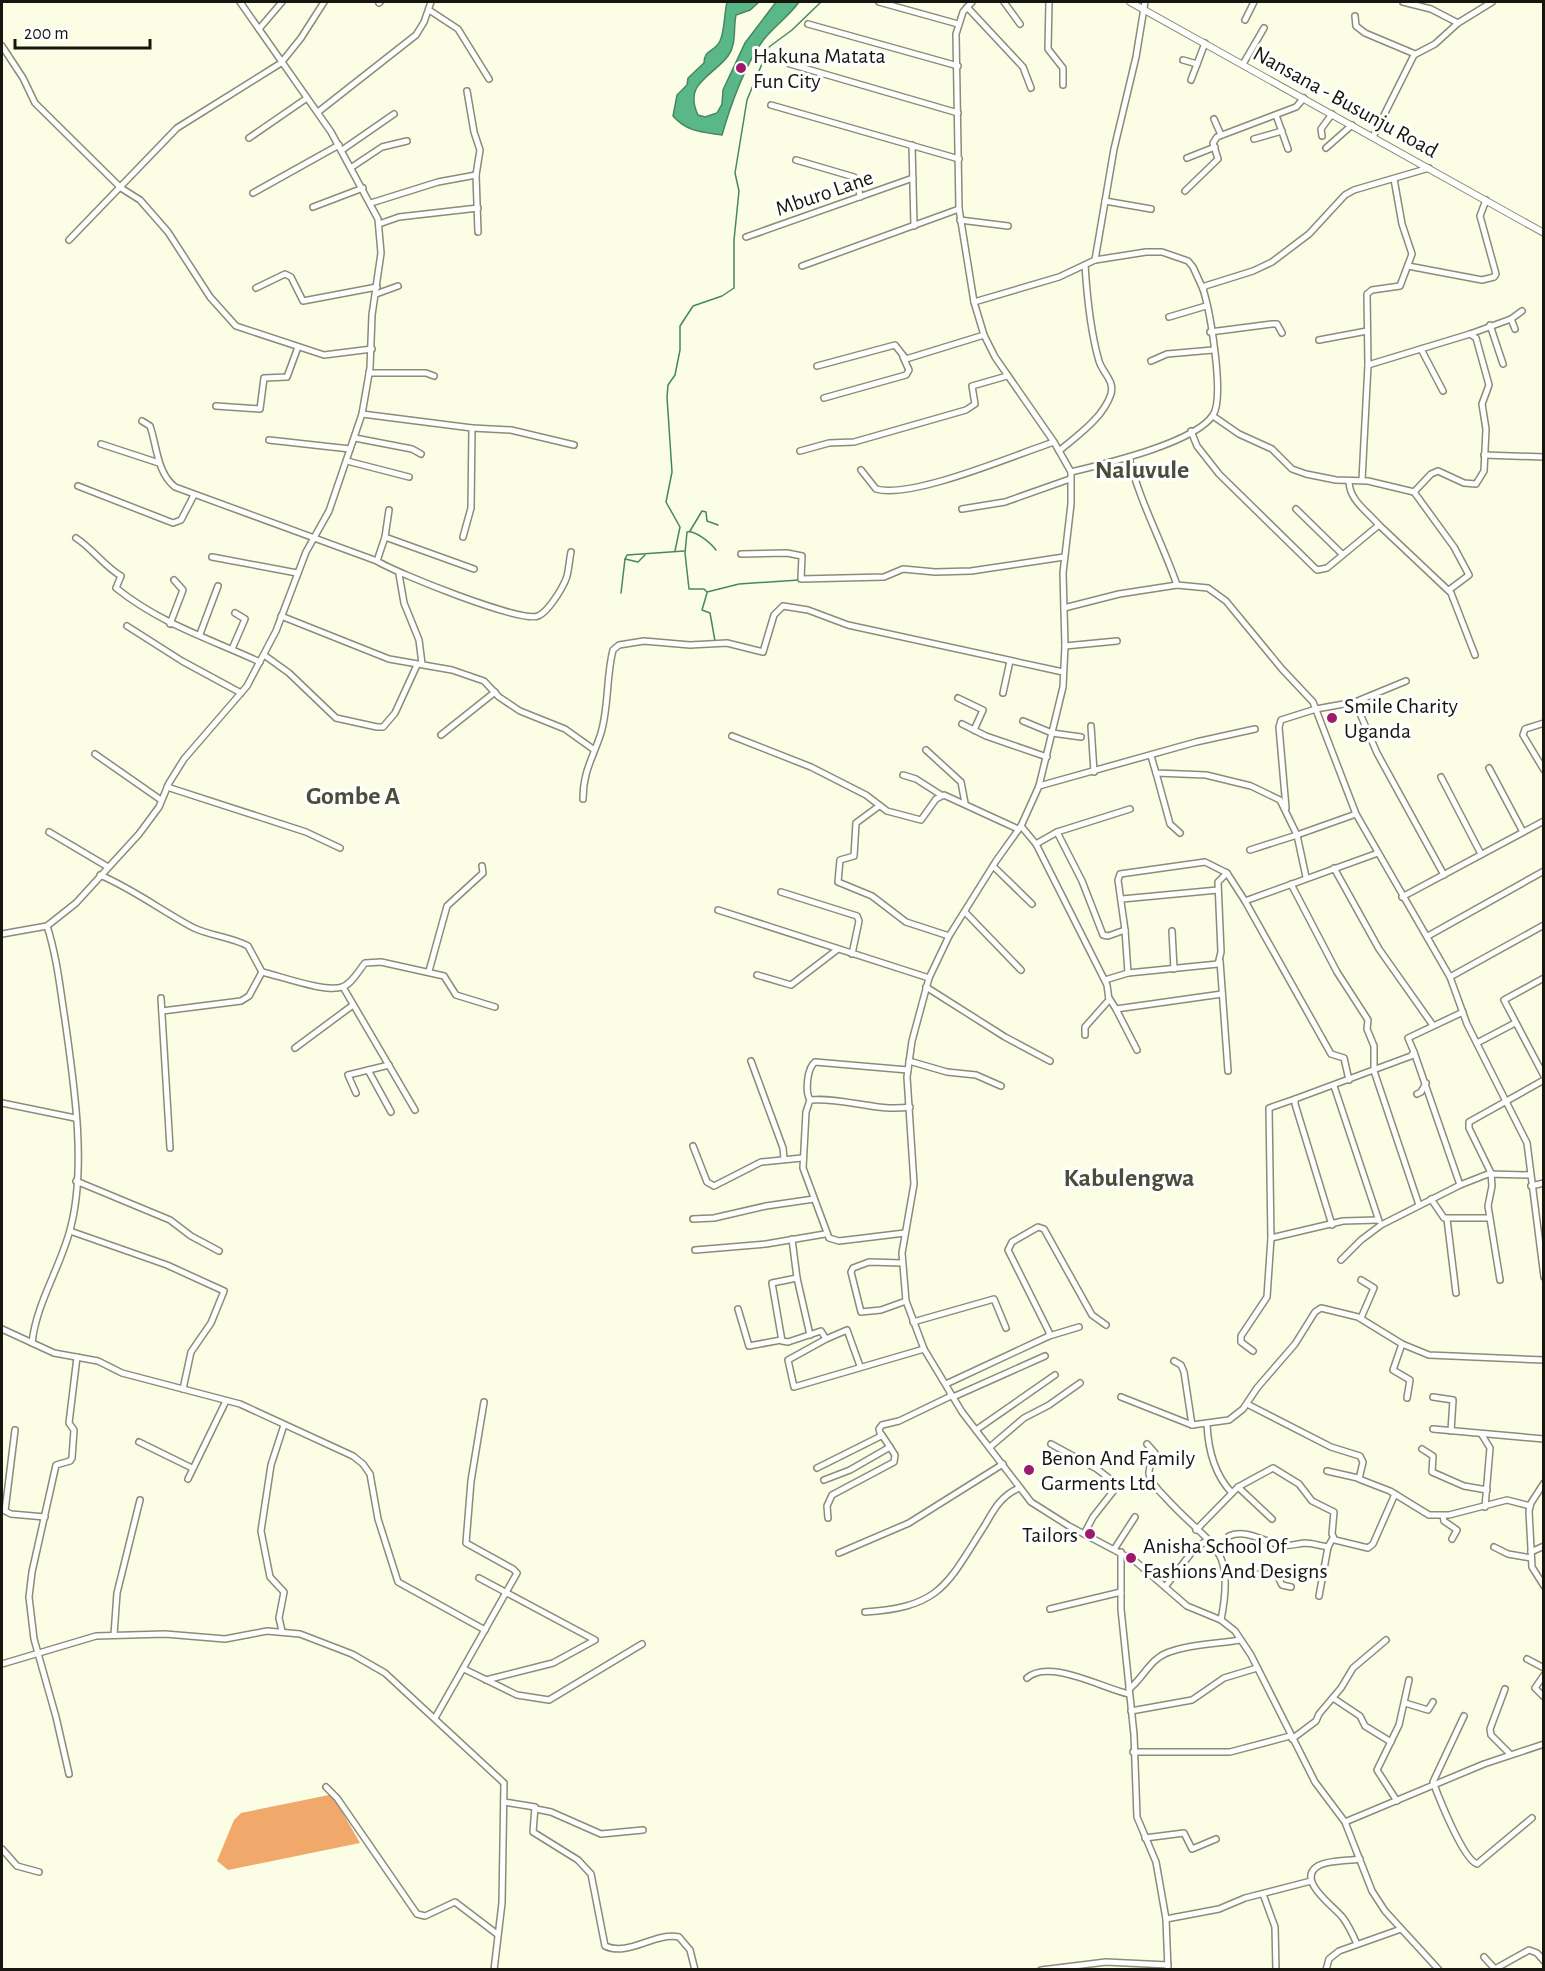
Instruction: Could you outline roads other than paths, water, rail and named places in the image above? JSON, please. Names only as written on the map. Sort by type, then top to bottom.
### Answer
[{"type":"main road","name":"Nansana - Busunju Road","points":[[1130,2],[1144,5],[1205,43],[1544,233]]},
{"type":"street","points":[[2,934],[47,926],[76,903],[139,834],[188,753],[241,693],[264,655],[297,573],[329,511],[362,414],[372,349],[372,315],[381,253],[379,224],[352,167],[318,111],[281,63],[242,2]]},
{"type":"street","points":[[260,29],[282,2]]},
{"type":"street","points":[[69,240],[121,189],[177,128],[281,63],[301,38],[324,2]]},
{"type":"street","points":[[318,111],[416,35],[431,2]]},
{"type":"street","points":[[879,2],[958,24]]},
{"type":"street","points":[[972,2],[958,24],[960,220],[974,302],[984,335],[1007,376],[1054,442],[1071,472],[1070,527],[1064,557],[1065,646],[1061,701],[1039,786],[1020,828],[949,936],[926,987],[908,1070],[914,1184],[902,1263],[906,1302],[924,1349],[952,1394],[1019,1488],[1036,1506],[1084,1534],[1115,1548],[1187,1606],[1221,1620],[1240,1640],[1257,1668],[1315,1782],[1345,1822],[1372,1891],[1384,1911],[1439,1970]]},
{"type":"street","points":[[1005,2],[1020,24]]},
{"type":"street","points":[[1048,2],[1048,49],[1064,71],[1063,85]]},
{"type":"street","points":[[1245,20],[1254,2]]},
{"type":"street","points":[[1402,2],[1431,9],[1458,23]]},
{"type":"street","points":[[1373,137],[1415,54],[1435,44],[1458,23],[1492,2]]},
{"type":"street","points":[[1095,260],[1144,5]]},
{"type":"street","points":[[967,7],[1023,67],[1031,88]]},
{"type":"street","points":[[429,10],[458,29],[489,79]]},
{"type":"street","points":[[1355,16],[1356,26],[1365,33],[1415,54]]},
{"type":"street","points":[[808,24],[958,66]]},
{"type":"street","points":[[1243,64],[1264,28]]},
{"type":"street","points":[[1191,80],[1205,43]]},
{"type":"street","points":[[2,46],[23,78],[34,102],[121,189],[140,200],[168,232],[210,297],[237,326],[330,356],[372,349]]},
{"type":"street","points":[[1183,60],[1197,64]]},
{"type":"street","points":[[790,64],[958,113]]},
{"type":"street","points":[[467,91],[474,132],[480,150],[476,175],[478,232]]},
{"type":"street","points":[[249,138],[307,98]]},
{"type":"street","points":[[1185,191],[1218,159],[1214,141],[1221,135],[1296,107],[1304,98]]},
{"type":"street","points":[[771,105],[959,159]]},
{"type":"street","points":[[253,193],[340,148],[394,114]]},
{"type":"street","points":[[1322,136],[1321,129],[1332,114]]},
{"type":"street","points":[[1276,115],[1288,149]]},
{"type":"street","points":[[1214,119],[1221,135]]},
{"type":"street","points":[[1326,148],[1352,125]]},
{"type":"street","points":[[1254,139],[1282,131]]},
{"type":"street","points":[[352,167],[382,147],[407,141]]},
{"type":"street","points":[[912,145],[914,226]]},
{"type":"street","points":[[1187,158],[1215,147]]},
{"type":"street","points":[[796,160],[854,177],[858,182],[860,197]]},
{"type":"street","points":[[1203,289],[1215,281],[1262,267],[1309,234],[1345,195],[1366,186],[1430,168]]},
{"type":"street","points":[[371,203],[438,182],[476,175]]},
{"type":"street","name":"Mburo Lane","points":[[746,237],[913,178]]},
{"type":"street","points":[[1362,480],[1369,291],[1398,288],[1412,254],[1402,224],[1394,179]]},
{"type":"street","points":[[313,207],[363,188]]},
{"type":"street","points":[[1408,266],[1482,280],[1494,277],[1496,274],[1480,216],[1486,200]]},
{"type":"street","points":[[1105,201],[1151,209]]},
{"type":"street","points":[[379,224],[399,217],[478,208]]},
{"type":"street","points":[[802,266],[959,209]]},
{"type":"street","points":[[960,220],[1008,226]]},
{"type":"street","points":[[974,302],[1059,278],[1095,260],[1146,252],[1162,252],[1188,261],[1203,289],[1214,350],[1219,397],[1213,416],[1191,431],[1129,458],[1071,472]]},
{"type":"street","points":[[1059,451],[1095,419],[1112,393],[1112,383],[1103,372],[1097,356],[1087,294],[1085,265]]},
{"type":"street","points":[[256,288],[285,273],[291,277],[303,301],[377,286]]},
{"type":"street","points":[[376,294],[398,286]]},
{"type":"street","points":[[1169,317],[1206,306]]},
{"type":"street","points":[[1368,365],[1470,334],[1511,319],[1522,311]]},
{"type":"street","points":[[1511,319],[1515,328]]},
{"type":"street","points":[[1210,332],[1277,324],[1282,333]]},
{"type":"street","points":[[1490,326],[1503,364]]},
{"type":"street","points":[[1319,340],[1367,331]]},
{"type":"street","points":[[1414,492],[1431,474],[1438,471],[1467,484],[1476,484],[1483,475],[1486,429],[1482,404],[1489,385],[1476,338],[1470,334]]},
{"type":"street","points":[[903,357],[910,358],[984,335]]},
{"type":"street","points":[[817,366],[893,345],[898,347],[909,370],[906,375],[824,398]]},
{"type":"street","points":[[216,405],[260,409],[264,378],[287,377],[298,347]]},
{"type":"street","points":[[1421,349],[1443,391]]},
{"type":"street","points":[[1151,361],[1167,354],[1214,350]]},
{"type":"street","points":[[369,373],[426,373],[434,376]]},
{"type":"street","points":[[800,451],[829,443],[854,442],[966,410],[975,404],[970,388],[972,386],[1007,376]]},
{"type":"street","points":[[362,414],[472,428],[511,430],[574,445]]},
{"type":"street","points":[[1213,416],[1239,434],[1272,449],[1298,471],[1349,481],[1362,480],[1414,492],[1454,547],[1469,575],[1449,590]]},
{"type":"street","points":[[142,421],[150,426],[159,454],[159,463],[170,483],[194,495],[377,561],[399,574],[435,585],[500,611],[532,618],[545,610],[565,580],[571,552]]},
{"type":"street","points":[[463,537],[471,508],[472,428]]},
{"type":"street","points":[[1191,431],[1197,446],[1219,474],[1314,567],[1320,570],[1327,568],[1379,525]]},
{"type":"street","points":[[355,438],[412,449],[421,454]]},
{"type":"street","points":[[269,440],[350,449]]},
{"type":"street","points":[[861,470],[876,489],[891,491],[936,482],[1054,442]]},
{"type":"street","points":[[101,444],[159,463]]},
{"type":"street","points":[[1484,455],[1544,457]]},
{"type":"street","points":[[1129,458],[1137,489],[1161,540],[1177,585]]},
{"type":"street","points":[[347,461],[409,477]]},
{"type":"street","points":[[962,509],[1005,502],[1070,479]]},
{"type":"street","points":[[1349,481],[1349,491],[1354,499],[1449,590],[1475,655]]},
{"type":"street","points":[[78,486],[173,522],[181,520],[194,495]]},
{"type":"street","points":[[1296,509],[1342,554]]},
{"type":"street","points":[[377,561],[385,537],[389,510]]},
{"type":"street","points":[[385,537],[474,569]]},
{"type":"street","points":[[76,538],[103,559],[110,570],[121,576],[116,588],[140,607],[170,624],[200,634],[260,662]]},
{"type":"street","points":[[741,554],[787,553],[802,556],[801,579],[884,577],[903,569],[935,572],[971,571],[1064,557]]},
{"type":"street","points":[[212,557],[297,573]]},
{"type":"street","points":[[264,655],[289,673],[336,718],[377,728],[383,727],[395,713],[420,664],[419,640],[404,603],[399,574]]},
{"type":"street","points":[[170,624],[183,589],[174,580]]},
{"type":"street","points":[[1064,608],[1119,594],[1177,585],[1208,588],[1226,601],[1282,669],[1310,698],[1356,814],[1450,977],[1462,1012],[1527,1143],[1544,1277]]},
{"type":"street","points":[[200,634],[218,586]]},
{"type":"street","points":[[583,799],[584,772],[601,733],[613,650],[619,645],[634,641],[690,645],[727,643],[763,652],[774,615],[783,606],[808,610],[848,625],[1063,672]]},
{"type":"street","points":[[232,649],[245,619],[235,613]]},
{"type":"street","points":[[281,616],[389,659],[420,664],[484,681],[520,711],[565,729],[593,749]]},
{"type":"street","points":[[127,626],[182,661],[241,693]]},
{"type":"street","points":[[1065,646],[1117,641]]},
{"type":"street","points":[[1003,693],[1010,661]]},
{"type":"street","points":[[1286,809],[1279,724],[1284,718],[1355,702],[1406,681]]},
{"type":"street","points":[[441,735],[495,692]]},
{"type":"street","points":[[958,698],[983,710],[974,730]]},
{"type":"street","points":[[1355,702],[1377,753],[1444,875]]},
{"type":"street","points":[[1023,721],[1052,733],[1081,737]]},
{"type":"street","points":[[1544,723],[1525,729],[1523,735],[1544,770]]},
{"type":"street","points":[[962,724],[1047,757]]},
{"type":"street","points":[[1091,726],[1094,772]]},
{"type":"street","points":[[1039,786],[1255,729]]},
{"type":"street","points":[[732,736],[811,767],[866,795],[891,813],[921,820],[941,795]]},
{"type":"street","points":[[926,750],[961,782],[965,803]]},
{"type":"street","points":[[95,754],[161,800]]},
{"type":"street","points":[[1151,756],[1170,824],[1180,833]]},
{"type":"street","points":[[1489,768],[1523,832]]},
{"type":"street","points":[[1156,773],[1201,774],[1238,781],[1280,800],[1297,835],[1306,877]]},
{"type":"street","points":[[903,774],[916,779],[941,795],[965,803],[1029,832],[1105,980],[1109,998],[1137,1050]]},
{"type":"street","points":[[1441,777],[1481,854]]},
{"type":"street","points":[[167,787],[306,832],[340,848]]},
{"type":"street","points":[[879,806],[856,823],[854,856],[840,860],[838,882],[872,896],[906,921],[949,936]]},
{"type":"street","points":[[1036,844],[1057,832],[1130,809]]},
{"type":"street","points":[[1250,850],[1356,814]]},
{"type":"street","points":[[1402,897],[1544,821]]},
{"type":"street","points":[[49,832],[108,867]]},
{"type":"street","points":[[1057,832],[1086,890],[1104,935],[1108,936],[1125,930]]},
{"type":"street","points":[[1245,901],[1306,877],[1378,853]]},
{"type":"street","points":[[1128,973],[1122,898],[1118,880],[1122,873],[1205,862],[1227,873],[1331,1054],[1344,1058],[1349,1080]]},
{"type":"street","points":[[429,971],[447,906],[476,882],[483,873],[482,866]]},
{"type":"street","points":[[993,866],[1032,904]]},
{"type":"street","points":[[1335,868],[1379,949],[1432,1024]]},
{"type":"street","points":[[1428,936],[1544,871]]},
{"type":"street","points":[[1227,873],[1219,878],[1218,890],[1220,961],[1228,1071]]},
{"type":"street","points":[[100,875],[122,885],[140,898],[195,928],[248,946],[262,972],[327,987],[343,987],[368,962],[429,971],[446,977],[450,989],[460,997],[495,1008]]},
{"type":"street","points":[[1291,884],[1337,972],[1368,1020],[1367,1029],[1374,1046],[1374,1071],[1419,1204]]},
{"type":"street","points":[[1122,898],[1218,890]]},
{"type":"street","points":[[781,892],[857,916],[859,921],[852,954]]},
{"type":"street","points":[[717,909],[929,978]]},
{"type":"street","points":[[965,912],[1021,970]]},
{"type":"street","points":[[1450,977],[1544,925]]},
{"type":"street","points":[[32,1343],[47,1291],[70,1231],[76,1181],[72,1064],[58,970],[47,926]]},
{"type":"street","points":[[1172,931],[1174,969]]},
{"type":"street","points":[[757,975],[791,985],[838,949]]},
{"type":"street","points":[[1105,980],[1128,973],[1212,966],[1220,961]]},
{"type":"street","points":[[162,1011],[241,1001],[249,996],[262,972]]},
{"type":"street","points":[[1544,978],[1504,999],[1542,1079],[1544,1088]]},
{"type":"street","points":[[343,987],[415,1110]]},
{"type":"street","points":[[926,987],[1005,1037],[1050,1061]]},
{"type":"street","points":[[1116,1009],[1222,994]]},
{"type":"street","points":[[161,998],[170,1148]]},
{"type":"street","points":[[1085,1035],[1085,1027],[1109,998]]},
{"type":"street","points":[[295,1048],[353,1005]]},
{"type":"street","points":[[1460,1185],[1426,1083],[1408,1038],[1432,1024],[1462,1012]]},
{"type":"street","points":[[1477,1043],[1515,1023]]},
{"type":"street","points":[[1253,1351],[1241,1342],[1240,1336],[1267,1297],[1271,1240],[1269,1108],[1374,1071],[1411,1056],[1414,1052]]},
{"type":"street","points":[[751,1061],[784,1150],[784,1159]]},
{"type":"street","points":[[909,1061],[947,1072],[976,1075],[1001,1086]]},
{"type":"street","points":[[825,1234],[804,1176],[802,1158],[810,1100],[807,1096],[810,1070],[815,1062],[908,1070]]},
{"type":"street","points":[[356,1093],[348,1075],[389,1065]]},
{"type":"street","points":[[368,1070],[391,1112]]},
{"type":"street","points":[[1500,1280],[1488,1206],[1492,1186],[1491,1173],[1469,1128],[1469,1122],[1542,1079]]},
{"type":"street","points":[[1417,1094],[1426,1083]]},
{"type":"street","points":[[1334,1086],[1379,1223]]},
{"type":"street","points":[[1295,1099],[1294,1104],[1332,1225]]},
{"type":"street","points":[[810,1100],[839,1100],[886,1109],[910,1107]]},
{"type":"street","points":[[2,1103],[75,1118]]},
{"type":"street","points":[[693,1146],[707,1182],[714,1186],[761,1162],[802,1158]]},
{"type":"street","points":[[1341,1260],[1379,1223],[1460,1185],[1491,1173],[1530,1175]]},
{"type":"street","points":[[76,1181],[170,1220],[191,1236],[219,1251]]},
{"type":"street","points":[[1531,1185],[1544,1183]]},
{"type":"street","points":[[693,1219],[714,1218],[766,1206],[814,1199]]},
{"type":"street","points":[[1431,1199],[1442,1217],[1447,1219],[1490,1218]]},
{"type":"street","points":[[1535,1219],[1544,1217]]},
{"type":"street","points":[[1447,1219],[1456,1293]]},
{"type":"street","points":[[1271,1240],[1275,1236],[1343,1221],[1379,1223]]},
{"type":"street","points":[[1049,1336],[1045,1321],[1008,1250],[1012,1242],[1038,1227],[1044,1229],[1092,1315],[1106,1325]]},
{"type":"street","points":[[70,1231],[167,1265],[224,1289],[211,1323],[191,1352],[183,1389]]},
{"type":"street","points":[[695,1250],[766,1244],[825,1234],[838,1241],[905,1233]]},
{"type":"street","points":[[792,1239],[797,1278],[810,1335]]},
{"type":"street","points":[[902,1263],[869,1263],[853,1268],[851,1272],[861,1312],[881,1310],[906,1302]]},
{"type":"street","points":[[782,1340],[772,1283],[797,1278]]},
{"type":"street","points":[[1361,1280],[1374,1288],[1361,1318]]},
{"type":"street","points":[[913,1322],[994,1299],[1006,1328]]},
{"type":"street","points":[[1121,1397],[1192,1425],[1229,1420],[1247,1404],[1257,1388],[1295,1344],[1317,1310],[1325,1309],[1361,1318],[1402,1344],[1439,1357],[1544,1360]]},
{"type":"street","points":[[738,1310],[749,1346],[782,1340],[788,1342],[821,1331],[826,1339]]},
{"type":"street","points":[[946,1384],[1049,1336],[1079,1327]]},
{"type":"street","points":[[2,1329],[54,1353],[108,1365],[122,1373],[226,1401],[284,1425],[363,1464],[370,1474],[378,1519],[396,1579],[485,1630]]},
{"type":"street","points":[[860,1366],[847,1330],[788,1360],[794,1387],[924,1349]]},
{"type":"street","points":[[1402,1344],[1393,1370],[1410,1380],[1407,1398]]},
{"type":"street","points":[[828,1518],[827,1506],[832,1496],[894,1462],[895,1455],[882,1435],[880,1426],[899,1421],[952,1394],[1046,1356]]},
{"type":"street","points":[[69,1774],[31,1627],[29,1597],[32,1572],[56,1465],[70,1461],[72,1458],[74,1430],[69,1423],[77,1357]]},
{"type":"street","points":[[1174,1361],[1181,1365],[1184,1372],[1192,1425]]},
{"type":"street","points":[[976,1430],[1055,1375]]},
{"type":"street","points":[[990,1447],[1024,1418],[1049,1405],[1080,1383]]},
{"type":"street","points":[[1433,1397],[1453,1400],[1451,1431]]},
{"type":"street","points":[[188,1479],[226,1401]]},
{"type":"street","points":[[435,1718],[515,1579],[515,1570],[466,1542],[471,1481],[484,1402]]},
{"type":"street","points":[[1247,1404],[1331,1447],[1360,1456],[1363,1462],[1358,1478]]},
{"type":"street","points":[[1207,1424],[1210,1451],[1225,1486],[1232,1493]]},
{"type":"street","points":[[282,1631],[279,1618],[284,1592],[270,1577],[261,1531],[272,1465],[284,1425]]},
{"type":"street","points":[[1433,1429],[1544,1439]]},
{"type":"street","points":[[15,1430],[4,1514],[45,1517]]},
{"type":"street","points":[[818,1468],[882,1435]]},
{"type":"street","points":[[1482,1435],[1490,1448],[1485,1507]]},
{"type":"street","points":[[139,1442],[192,1468]]},
{"type":"street","points":[[1051,1444],[1106,1475],[1115,1483],[1115,1489],[1092,1517],[1084,1534]]},
{"type":"street","points":[[1147,1444],[1155,1453],[1149,1469],[1152,1482],[1196,1530],[1218,1549],[1226,1576],[1221,1620]]},
{"type":"street","points":[[824,1480],[850,1470],[890,1447]]},
{"type":"street","points":[[1422,1449],[1433,1456],[1432,1472],[1464,1486],[1487,1490]]},
{"type":"street","points":[[839,1553],[909,1523],[1003,1464]]},
{"type":"street","points":[[1196,1530],[1238,1488],[1268,1468],[1280,1470],[1299,1484],[1312,1501],[1334,1512],[1333,1538],[1328,1547],[1319,1596]]},
{"type":"street","points":[[1327,1471],[1358,1478],[1395,1494],[1422,1512],[1443,1516],[1507,1500],[1530,1506]]},
{"type":"street","points":[[1544,1483],[1530,1506],[1531,1555],[1534,1572],[1544,1586]]},
{"type":"street","points":[[866,1612],[905,1608],[946,1585],[994,1508],[1019,1488]]},
{"type":"street","points":[[1238,1488],[1272,1519]]},
{"type":"street","points":[[1333,1538],[1364,1549],[1371,1546],[1395,1494]]},
{"type":"street","points":[[114,1635],[115,1604],[140,1500]]},
{"type":"street","points":[[1443,1516],[1443,1521],[1457,1530],[1452,1539]]},
{"type":"street","points":[[1115,1548],[1135,1517]]},
{"type":"street","points":[[1229,1536],[1248,1534],[1261,1541],[1281,1546],[1307,1544],[1328,1547]]},
{"type":"street","points":[[1165,1587],[1195,1548],[1208,1540]]},
{"type":"street","points":[[1494,1547],[1508,1554],[1531,1555],[1544,1546]]},
{"type":"street","points":[[1041,1970],[1078,1968],[1106,1962],[1168,1967],[1166,1918],[1156,1862],[1137,1817],[1121,1592],[1121,1552]]},
{"type":"street","points":[[1226,1576],[1276,1573],[1282,1585],[1291,1587]]},
{"type":"street","points":[[479,1578],[594,1638],[595,1642],[554,1663],[486,1680]]},
{"type":"street","points":[[1050,1609],[1121,1592]]},
{"type":"street","points":[[2,1664],[90,1637],[165,1634],[195,1639],[232,1639],[282,1631],[309,1636],[365,1661],[394,1680],[501,1779],[505,1790],[502,1903],[494,1970]]},
{"type":"street","points":[[1129,1692],[1155,1660],[1172,1648],[1203,1647],[1240,1640]]},
{"type":"street","points":[[1133,1752],[1230,1752],[1291,1738],[1316,1721],[1318,1713],[1333,1698],[1353,1668],[1386,1640]]},
{"type":"street","points":[[464,1669],[517,1695],[549,1700],[642,1644]]},
{"type":"street","points":[[1527,1659],[1544,1668]]},
{"type":"street","points":[[1131,1711],[1192,1700],[1224,1678],[1257,1668]]},
{"type":"street","points":[[1027,1678],[1038,1672],[1066,1673],[1111,1690],[1129,1692]]},
{"type":"street","points":[[1544,1676],[1535,1688],[1544,1697]]},
{"type":"street","points":[[1397,1801],[1377,1771],[1399,1725],[1409,1680]]},
{"type":"street","points":[[1505,1689],[1490,1729],[1491,1735],[1510,1754]]},
{"type":"street","points":[[1333,1698],[1360,1716],[1365,1726],[1390,1742]]},
{"type":"street","points":[[1405,1703],[1428,1710],[1433,1702]]},
{"type":"street","points":[[1464,1716],[1433,1781],[1458,1839],[1474,1864],[1478,1864],[1532,1818]]},
{"type":"street","points":[[1345,1822],[1510,1754],[1544,1744]]},
{"type":"street","points":[[326,1786],[337,1798],[417,1914],[425,1916],[455,1902],[497,1934]]},
{"type":"street","points":[[504,1802],[547,1810],[601,1834],[643,1830]]},
{"type":"street","points":[[536,1809],[533,1832],[578,1860],[591,1874],[605,1946],[619,1949],[664,1937],[679,1937],[690,1950],[695,1970]]},
{"type":"street","points":[[1145,1838],[1184,1833],[1192,1849],[1216,1839]]},
{"type":"street","points":[[2,1848],[17,1866],[39,1872]]},
{"type":"street","points":[[1357,1944],[1344,1919],[1311,1881],[1311,1872],[1321,1865],[1360,1859]]},
{"type":"street","points":[[1166,1918],[1220,1909],[1245,1898],[1311,1881]]},
{"type":"street","points":[[1263,1894],[1275,1927],[1276,1970]]},
{"type":"street","points":[[1326,1970],[1333,1955],[1401,1929]]},
{"type":"street","points":[[1484,1957],[1495,1969],[1529,1950],[1537,1953],[1544,1961]]},
{"type":"waterway","points":[[675,551],[680,527],[666,502],[672,472],[667,397],[668,385],[675,375],[680,350],[680,326],[693,306],[722,296],[734,288],[734,240],[739,191],[735,173],[747,100],[769,47],[792,30],[821,2]]},
{"type":"waterway","points":[[690,531],[702,511],[706,512],[707,521],[718,525]]},
{"type":"waterway","points":[[716,550],[698,535],[687,532],[685,553],[689,589],[704,589],[707,592],[739,584],[799,580]]},
{"type":"waterway","points":[[625,559],[627,555],[684,551]]},
{"type":"waterway","points":[[621,593],[625,559],[638,562],[645,555]]},
{"type":"waterway","points":[[707,593],[702,610],[710,613],[715,641]]},
{"type":"place","name":"Hakuna Matata Fun City","points":[[741,68]]},
{"type":"place","name":"Smile Charity Uganda","points":[[1332,718]]},
{"type":"place","name":"Benon And Family Garments Ltd","points":[[1029,1470]]},
{"type":"place","name":"Tailors","points":[[1090,1534]]},
{"type":"place","name":"Anisha School Of Fashions And Designs","points":[[1131,1558]]},
{"type":"district","name":"Naluvule","points":[[1142,469]]},
{"type":"district","name":"Gombe A","points":[[353,795]]},
{"type":"district","name":"Kabulengwa","points":[[1129,1177]]}]
